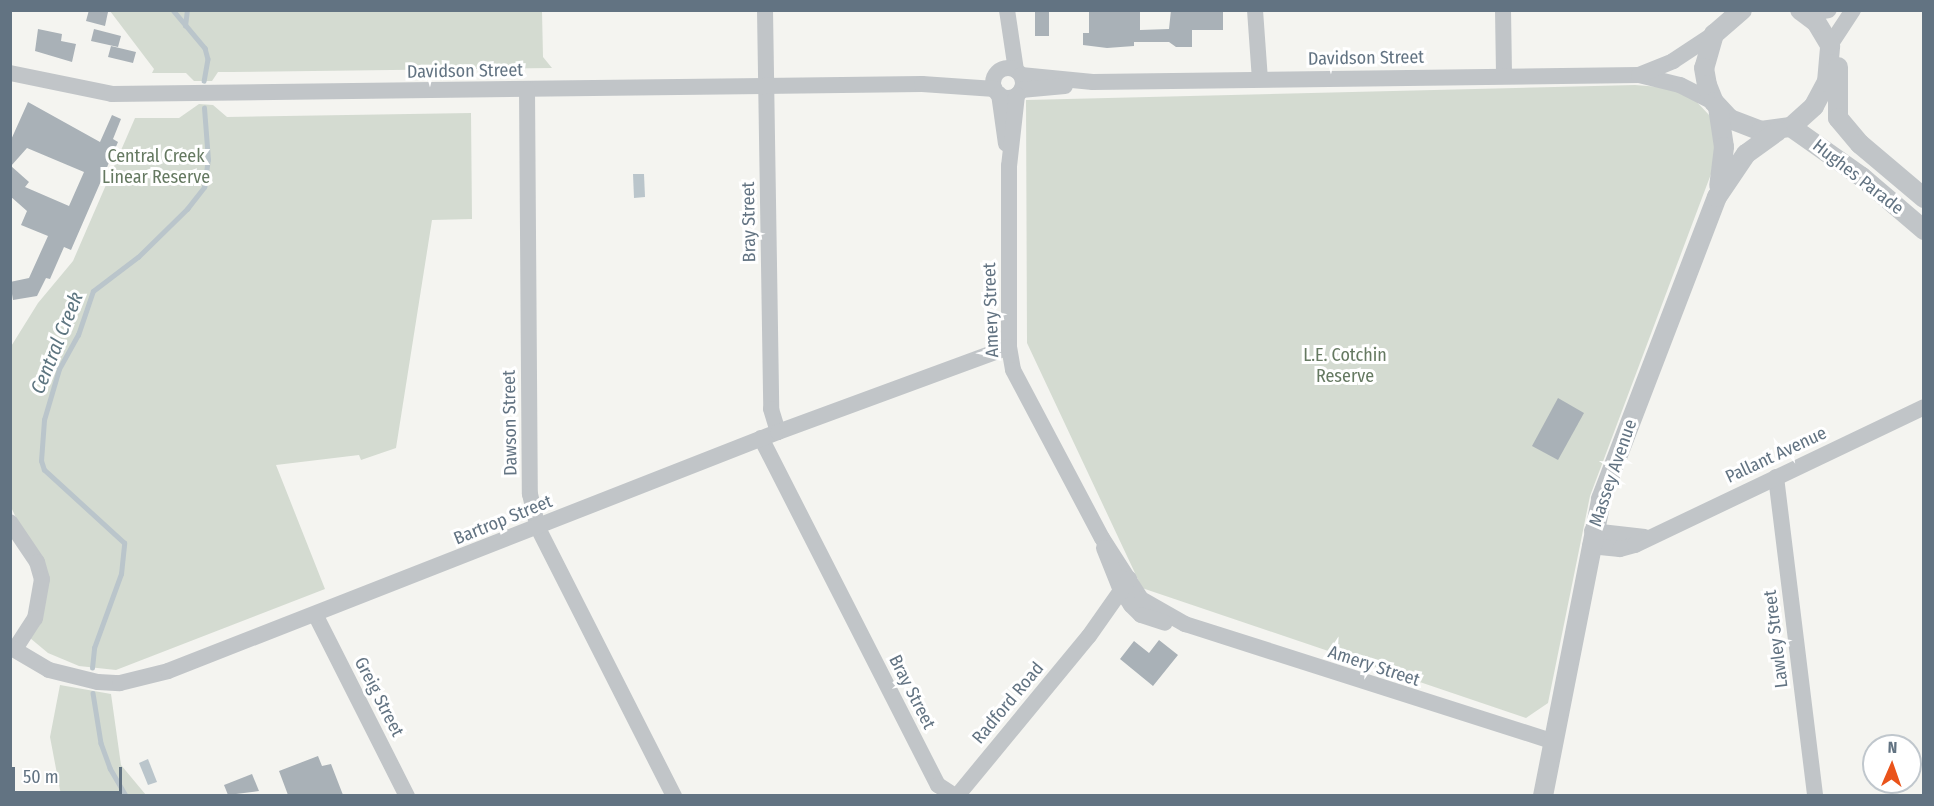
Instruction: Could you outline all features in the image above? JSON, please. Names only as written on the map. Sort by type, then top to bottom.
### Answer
[{"type":"street","name":"Bray Street","points":[[765,10],[771,409],[778,432]]},
{"type":"street","points":[[1255,10],[1260,79]]},
{"type":"street","points":[[1503,10],[1504,76]]},
{"type":"street","points":[[1803,12],[1829,10]]},
{"type":"street","points":[[1803,12],[1830,50],[1853,10]]},
{"type":"street","points":[[1714,34],[1736,12]]},
{"type":"street","name":"Amery Street","points":[[1007,14],[1009,347],[1013,370],[1136,602],[1185,624],[1552,741]]},
{"type":"street","name":"Davidson Street","points":[[1639,75],[1673,61],[1714,34]]},
{"type":"street","name":"Massey Avenue","points":[[1714,34],[1704,68],[1716,104],[1724,147],[1717,197]]},
{"type":"street","name":"Massey Avenue","points":[[1543,795],[1591,538],[1601,499],[1717,197],[1746,154],[1785,129],[1822,96],[1830,50]]},
{"type":"street","name":"Hughes Parade","points":[[1830,50],[1838,66],[1838,118],[1860,144],[1923,198]]},
{"type":"street","name":"Davidson Street","points":[[10,73],[112,94],[1639,75],[1680,85],[1716,104]]},
{"type":"street","name":"Dawson Street","points":[[527,89],[530,494],[538,528],[674,795]]},
{"type":"street","points":[[1716,104],[1745,127],[1785,129]]},
{"type":"street","name":"Hughes Parade","points":[[1785,129],[1862,177],[1923,230]]},
{"type":"street","name":"Bartrop Street","points":[[13,648],[49,670],[98,682],[120,683],[168,671],[315,616],[762,438],[1009,347]]},
{"type":"street","name":"Pallant Avenue","points":[[1591,538],[1620,549],[1923,407]]},
{"type":"street","name":"Bray Street","points":[[762,438],[938,785],[956,795]]},
{"type":"street","name":"Lawley Street","points":[[1776,477],[1815,795]]},
{"type":"street","points":[[10,522],[37,562],[42,579],[35,618],[13,648]]},
{"type":"street","name":"Radford Road","points":[[956,795],[1089,636],[1124,583]]},
{"type":"street","name":"Radford Road","points":[[1089,636],[1136,602]]},
{"type":"street","name":"Greig Street","points":[[315,616],[407,795]]},
{"type":"green space","points":[[110,11],[542,11],[543,57],[552,68],[218,72],[212,81],[194,81],[186,73],[152,73],[154,69]]},
{"type":"green space","name":"L.E. Cotchin Reserve","points":[[1635,85],[1672,88],[1694,99],[1710,116],[1717,137],[1711,174],[1590,496],[1548,703],[1526,718],[1142,588],[1027,343],[1026,100]]},
{"type":"green space","name":"Central Creek Linear Reserve","points":[[199,104],[213,105],[227,117],[471,113],[472,219],[432,220],[396,448],[361,460],[359,455],[276,465],[325,589],[116,670],[79,666],[48,653],[30,638],[41,617],[48,586],[11,507],[10,348],[38,303],[73,261],[135,118],[179,118]]},
{"type":"green space","points":[[60,685],[111,694],[121,765],[146,795],[61,795],[50,737]]},
{"type":"shaded area","points":[[633,174],[644,174],[645,197],[634,198]]},
{"type":"shaded area","points":[[148,759],[157,782],[148,785],[139,763]]},
{"type":"building","points":[[89,10],[108,12],[105,26],[86,21]]},
{"type":"building","points":[[1035,10],[1049,10],[1049,36],[1035,36]]},
{"type":"building","points":[[1140,10],[1140,30],[1169,29],[1171,10],[1223,10],[1223,30],[1192,30],[1192,47],[1176,47],[1169,42],[1134,42],[1134,46],[1107,48],[1083,45],[1083,33],[1089,33],[1089,11]]},
{"type":"building","points":[[38,29],[62,34],[61,41],[76,44],[72,62],[35,51]]},
{"type":"building","points":[[94,29],[121,36],[118,47],[91,41]]},
{"type":"building","points":[[111,46],[136,52],[133,63],[108,57]]},
{"type":"building","points":[[28,102],[100,142],[112,115],[121,119],[113,139],[118,142],[71,250],[64,247],[50,279],[46,278],[37,296],[13,300],[10,282],[29,278],[48,236],[21,225],[27,211],[10,196],[10,142]],"holes":[[[27,148],[84,172],[69,206],[25,187],[29,182],[11,166]]]},
{"type":"building","points":[[1558,398],[1584,413],[1558,460],[1532,446]]},
{"type":"building","points":[[1159,640],[1178,655],[1153,686],[1120,659],[1134,641],[1149,653]]},
{"type":"building","points":[[318,756],[322,766],[331,764],[343,795],[288,795],[279,771]]},
{"type":"building","points":[[252,774],[259,791],[228,795],[224,785]]},
{"type":"waterway","name":"Central Creek","points":[[173,10],[205,48],[208,59],[204,81]]},
{"type":"waterway","points":[[185,26],[187,10]]},
{"type":"waterway","name":"Central Creek","points":[[92,668],[94,648],[121,574],[124,543],[44,470],[41,461],[44,420],[59,369],[78,335],[93,291],[138,257],[187,209],[204,187],[208,160],[204,108]]},
{"type":"waterway","name":"Central Creek","points":[[93,693],[101,743],[110,768],[126,796]]}]
